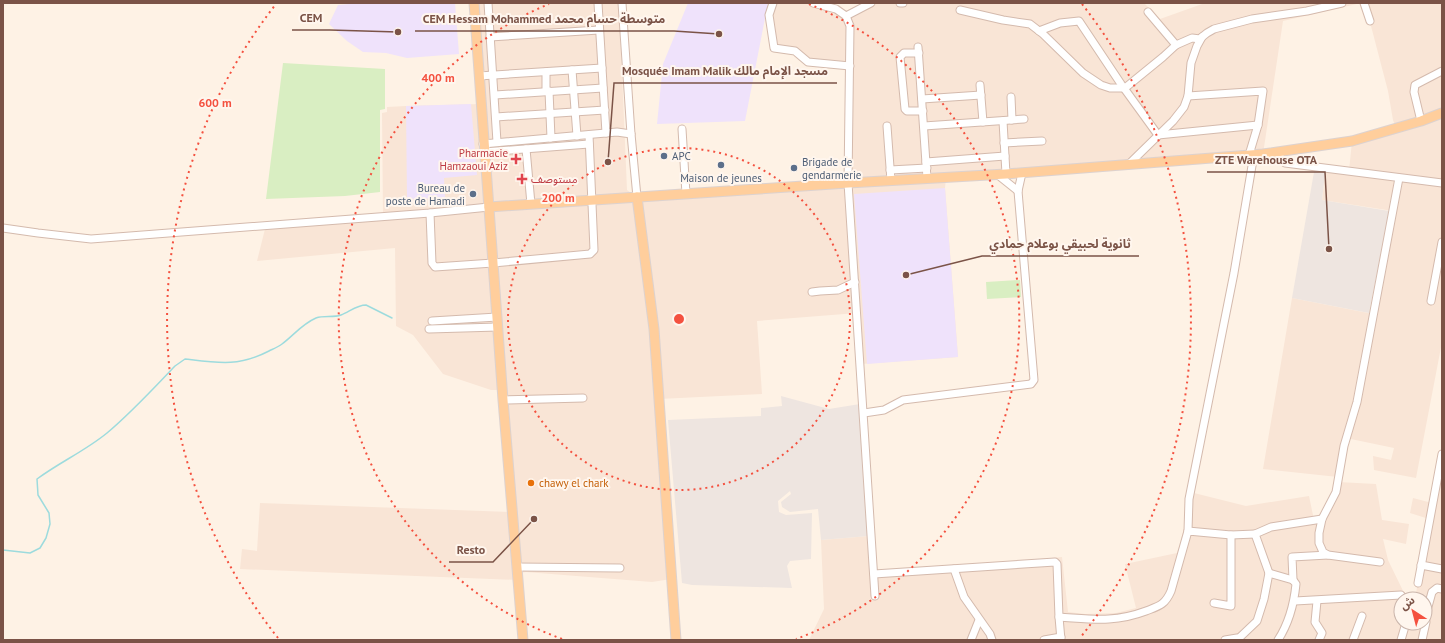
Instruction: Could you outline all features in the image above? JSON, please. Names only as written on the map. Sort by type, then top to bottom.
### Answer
[{"type":"main road","points":[[474,3],[497,322],[523,640]]},
{"type":"main road","points":[[489,207],[890,180],[1022,173],[1280,152],[1352,142],[1442,113]]},
{"type":"main road","points":[[637,197],[654,329],[676,640]]},
{"type":"street","points":[[488,3],[497,142]]},
{"type":"street","points":[[598,3],[606,133]]},
{"type":"street","points":[[622,3],[637,197]]},
{"type":"street","points":[[773,3],[769,15],[774,48],[794,51],[808,62],[850,66]]},
{"type":"street","points":[[813,3],[836,9],[846,16],[850,26],[848,183],[875,596]]},
{"type":"street","points":[[846,16],[871,3]]},
{"type":"street","points":[[1129,164],[1173,121],[1184,107],[1188,96],[1191,62],[1197,46],[1207,32],[1252,19],[1307,11],[1342,3]]},
{"type":"street","points":[[1364,3],[1370,21]]},
{"type":"street","points":[[960,10],[1003,20],[1030,24],[1040,31],[1083,73],[1101,85],[1110,88],[1125,88],[1163,57],[1176,44],[1192,38],[1200,39],[1202,37]]},
{"type":"street","points":[[1148,12],[1176,44]]},
{"type":"street","points":[[1040,31],[1060,23],[1079,20],[1158,135]]},
{"type":"street","points":[[490,37],[599,30]]},
{"type":"street","points":[[923,111],[904,114],[901,56],[904,53],[918,50],[923,111],[926,165],[928,178]]},
{"type":"street","points":[[479,76],[602,68]]},
{"type":"street","points":[[572,70],[577,136]]},
{"type":"street","points":[[1421,121],[1414,92],[1415,85],[1442,71]]},
{"type":"street","points":[[546,72],[551,138]]},
{"type":"street","points":[[980,85],[983,122]]},
{"type":"street","points":[[494,95],[603,88]]},
{"type":"street","points":[[1059,617],[1106,620],[1133,616],[1163,604],[1167,600],[1171,591],[1188,530],[1189,499],[1234,273],[1251,154],[1258,125],[1263,91],[1188,96]]},
{"type":"street","points":[[922,99],[981,95]]},
{"type":"street","points":[[1011,97],[1012,120]]},
{"type":"street","points":[[496,117],[605,110]]},
{"type":"street","points":[[924,126],[1024,119]]},
{"type":"street","points":[[1003,121],[1005,156],[1002,174],[1018,191]]},
{"type":"street","points":[[1158,135],[1258,125]]},
{"type":"street","points":[[887,126],[890,180]]},
{"type":"street","points":[[682,129],[686,194]]},
{"type":"street","points":[[484,148],[497,142],[618,132],[631,134]]},
{"type":"street","points":[[430,213],[433,265],[435,267],[590,254],[594,250],[589,135]]},
{"type":"street","points":[[1004,143],[1042,141]]},
{"type":"street","points":[[484,148],[526,149],[589,144]]},
{"type":"street","points":[[526,149],[531,204]]},
{"type":"street","points":[[1280,152],[1280,158],[1284,163],[1442,183]]},
{"type":"street","points":[[890,170],[1005,156]]},
{"type":"street","points":[[864,413],[884,410],[903,400],[1024,385],[1033,382],[1018,191],[1022,173]]},
{"type":"street","points":[[1328,555],[1323,552],[1319,543],[1322,519],[1336,492],[1344,446],[1357,402],[1399,178]]},
{"type":"street","points":[[3,228],[91,239],[430,213],[489,207]]},
{"type":"street","points":[[1431,301],[1442,242]]},
{"type":"street","points":[[812,292],[838,290],[855,282]]},
{"type":"street","points":[[432,321],[497,322]]},
{"type":"street","points":[[429,329],[497,322]]},
{"type":"street","points":[[503,400],[583,398]]},
{"type":"street","points":[[1418,583],[1442,454]]},
{"type":"street","points":[[1188,530],[1231,535],[1255,534],[1271,527],[1322,519]]},
{"type":"street","points":[[1225,640],[1237,639],[1257,621],[1264,599],[1269,573],[1255,534]]},
{"type":"street","points":[[1214,603],[1231,606],[1231,535]]},
{"type":"street","points":[[1278,640],[1283,632],[1295,601],[1296,584],[1293,580],[1292,557],[1328,555],[1380,562]]},
{"type":"street","points":[[874,574],[1055,562],[1057,564],[1061,639],[1044,640]]},
{"type":"street","points":[[1421,565],[1442,568]]},
{"type":"street","points":[[517,567],[620,568]]},
{"type":"street","points":[[954,569],[964,596],[979,620],[986,627],[992,640]]},
{"type":"street","points":[[1269,573],[1293,580]]},
{"type":"street","points":[[1433,591],[1437,588],[1442,589]]},
{"type":"street","points":[[1295,601],[1393,595]]},
{"type":"street","points":[[1317,600],[1315,622],[1322,633],[1319,640]]},
{"type":"street","points":[[1353,640],[1362,616]]},
{"type":"street","points":[[971,640],[979,620]]},
{"type":"shaded area","points":[[360,3],[455,3],[459,54],[407,58],[386,53],[363,52],[347,41],[329,24],[338,5]]},
{"type":"shaded area","points":[[474,3],[619,3],[627,190],[637,197],[848,183],[850,67],[808,62],[795,51],[776,49],[769,15],[773,3],[813,3],[846,16],[871,3],[1144,3],[1160,19],[1205,3],[1361,3],[1283,21],[1263,154],[946,178],[945,188],[958,357],[861,364],[857,313],[757,321],[762,394],[659,399],[671,579],[652,582],[526,572],[518,573],[518,580],[240,569],[242,549],[257,551],[260,503],[512,512],[502,390],[491,390],[443,374],[413,335],[396,326],[395,248],[257,261],[266,225],[383,216],[382,113],[387,112],[387,107],[481,104]]},
{"type":"shaded area","points":[[688,3],[768,3],[745,121],[657,124],[663,64]]},
{"type":"shaded area","points":[[1365,3],[1442,3],[1442,342],[1416,478],[1374,470],[1373,456],[1391,460],[1394,448],[1346,438],[1338,477],[1263,469],[1292,298],[1373,314],[1393,211],[1322,200],[1326,168],[1349,171],[1352,141],[1396,128]]},
{"type":"shaded area","points":[[471,104],[477,175],[444,178],[445,198],[407,199],[406,106]]},
{"type":"shaded area","points":[[1314,172],[1325,173],[1322,200],[1389,211],[1369,313],[1292,298]]},
{"type":"shaded area","points":[[945,188],[958,357],[867,364],[854,194]]},
{"type":"shaded area","points":[[781,396],[829,409],[860,404],[869,536],[821,540],[818,509],[790,512],[782,507],[781,502],[791,494],[790,491],[778,501],[779,512],[786,515],[812,513],[811,559],[790,561],[787,566],[792,588],[692,585],[682,583],[668,420],[761,416],[761,408],[782,406]]},
{"type":"shaded area","points":[[1442,464],[1442,640],[809,640],[824,609],[821,540],[869,536],[874,574],[1062,557],[1068,612],[1085,614],[1116,613],[1136,608],[1125,564],[1177,553],[1185,525],[1190,492],[1246,506],[1309,496],[1314,520],[1322,519],[1338,482],[1376,484],[1382,520],[1409,524],[1406,544],[1383,539],[1388,560],[1403,591],[1393,591],[1393,631],[1433,631],[1433,591],[1416,591],[1429,519],[1410,513],[1413,498],[1432,503]]},
{"type":"green space","points":[[283,63],[385,69],[385,109],[380,110],[380,192],[345,196],[266,199]]},
{"type":"green space","points":[[1020,280],[1021,297],[987,299],[986,282]]},
{"type":"waterway","points":[[3,550],[30,553],[40,548],[46,538],[50,524],[49,513],[38,495],[37,479],[107,433],[175,366],[185,359],[208,362],[238,362],[247,360],[279,346],[311,320],[322,317],[338,316],[363,305],[366,305],[392,318]]},
{"type":"place","name":"CEM","points":[[398,32]]},
{"type":"place","name":"CEM Hessam Mohammed متوسطة حسام محمد","points":[[719,34]]},
{"type":"place","name":"APC","points":[[664,156]]},
{"type":"place","name":"Pharmacie Hamzaoui Aziz","points":[[516,159]]},
{"type":"place","name":"Mosquée Imam Malik مسجد الإمام مالك","points":[[608,162]]},
{"type":"place","name":"Maison de jeunes","points":[[721,165]]},
{"type":"place","name":"Brigade de gendarmerie","points":[[794,168]]},
{"type":"place","name":"مستوصف","points":[[522,179]]},
{"type":"place","name":"Bureau de poste de Hamadi","points":[[473,194]]},
{"type":"place","name":"ZTE Warehouse OTA","points":[[1329,249]]},
{"type":"place","name":"ثانوية لحبيقي بوعلام حمادي","points":[[906,275]]},
{"type":"place","name":"chawy el chark","points":[[531,483]]},
{"type":"place","name":"Resto","points":[[534,519]]}]
